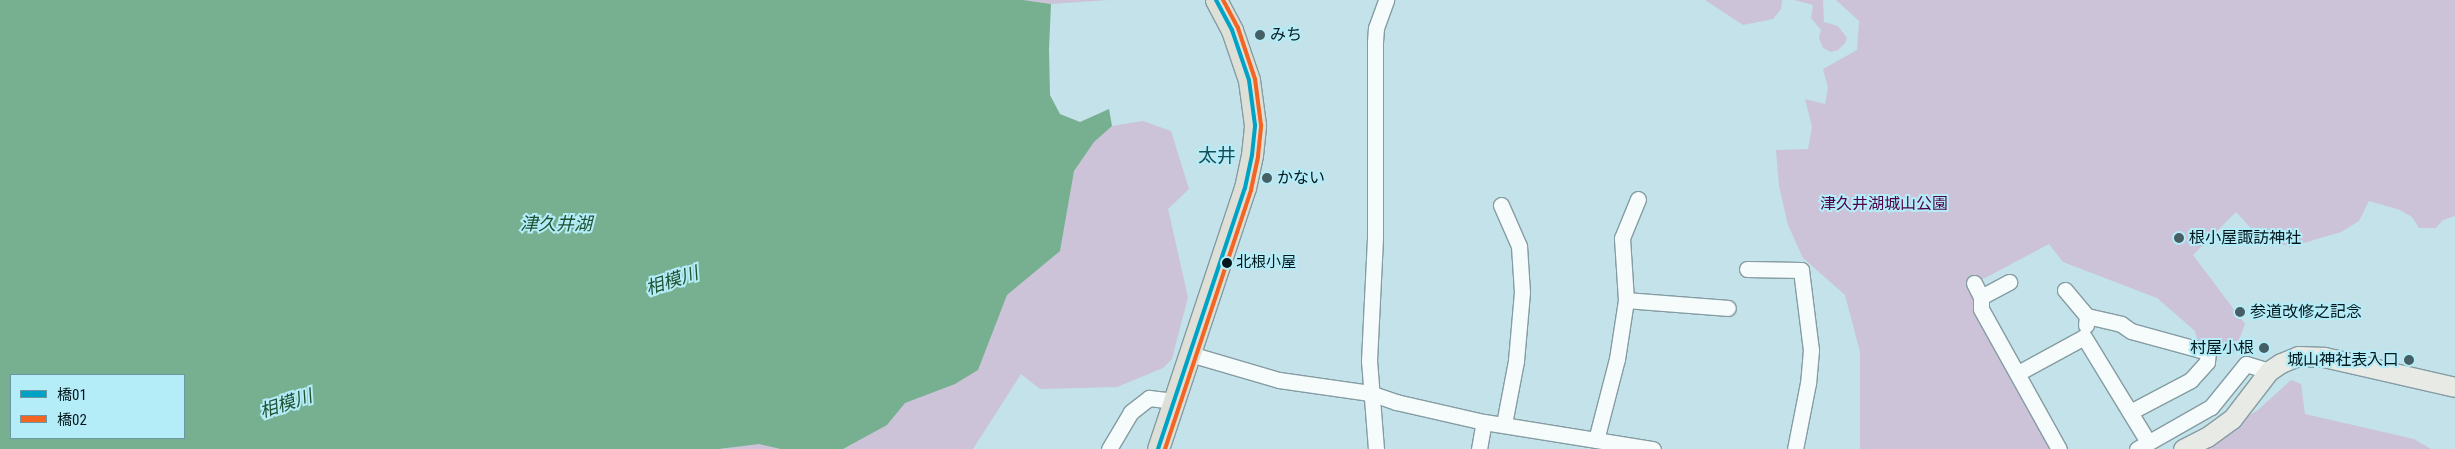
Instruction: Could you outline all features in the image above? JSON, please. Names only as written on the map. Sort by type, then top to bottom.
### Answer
[{"type":"highway","points":[[1158,449],[1245,188],[1254,145],[1254,112],[1247,70],[1232,30],[1216,0]]},
{"type":"main road","points":[[2183,449],[2207,437],[2232,419],[2269,371],[2292,358],[2317,356],[2455,387]]},
{"type":"street","points":[[1376,449],[1370,393],[1370,340],[1376,237],[1374,42],[1381,4]]},
{"type":"street","points":[[1596,440],[1616,359],[1626,300],[1622,238],[1638,199]]},
{"type":"street","points":[[1501,205],[1519,246],[1522,292],[1516,361],[1504,424]]},
{"type":"street","points":[[1747,269],[1800,270],[1811,350],[1808,383],[1795,449]]},
{"type":"street","points":[[1982,297],[2009,282]]},
{"type":"street","points":[[1974,283],[1982,297],[1981,309],[2059,449]]},
{"type":"street","points":[[2065,290],[2087,316],[2121,324],[2132,332],[2208,352],[2207,362],[2191,380],[2130,412]]},
{"type":"street","points":[[1626,300],[1728,308]]},
{"type":"street","points":[[2087,316],[2084,337],[2130,412],[2142,446],[2211,407],[2246,364],[2269,371]]},
{"type":"street","points":[[2018,373],[2084,337]]},
{"type":"street","points":[[1190,354],[1279,380],[1370,393],[1396,402],[1484,422],[1653,449]]},
{"type":"street","points":[[1109,449],[1131,412],[1149,398],[1174,400]]},
{"type":"street","points":[[1479,449],[1484,422]]},
{"type":"green space","points":[[1023,0],[1109,0],[1051,4]]},
{"type":"green space","points":[[1705,0],[1782,0],[1781,9],[1773,19],[1743,25]]},
{"type":"green space","points":[[1794,0],[1823,0],[1824,22],[1838,26],[1847,38],[1845,43],[1838,50],[1831,52],[1823,48],[1819,38],[1821,30],[1811,18],[1813,5]]},
{"type":"green space","name":"津久井湖城山公園","points":[[1836,0],[2455,0],[2455,216],[2443,220],[2436,228],[2419,228],[2412,217],[2400,210],[2369,201],[2359,221],[2341,232],[2290,247],[2259,237],[2236,212],[2193,255],[2245,324],[2234,353],[2203,347],[2198,343],[2195,331],[2157,298],[2063,262],[2049,244],[1970,286],[2053,449],[1860,449],[1860,352],[1845,295],[1803,258],[1788,225],[1779,186],[1776,150],[1808,149],[1812,127],[1805,99],[1825,104],[1828,88],[1823,69],[1857,50],[1859,21]]},
{"type":"green space","points":[[1143,121],[1171,131],[1189,189],[1168,209],[1188,297],[1172,359],[1163,368],[1117,387],[1040,389],[1021,374],[973,449],[833,449],[905,399],[1007,292],[1075,167],[1095,138],[1112,126]]},
{"type":"green space","points":[[2291,380],[2301,384],[2305,414],[2414,439],[2431,449],[2196,449],[2258,410]]},
{"type":"green space","points":[[760,441],[786,449],[723,449]]},
{"type":"water","name":"津久井湖","points":[[0,0],[1023,0],[1051,4],[1049,49],[1050,95],[1060,114],[1080,122],[1109,109],[1112,126],[1094,142],[1074,171],[1060,251],[1007,295],[978,370],[955,384],[905,403],[887,425],[843,449],[781,449],[759,444],[719,449],[0,449]]},
{"type":"transit line","name":"橋01","points":[[1158,449],[1245,188],[1252,155],[1255,125],[1249,80],[1232,30],[1216,0]]},
{"type":"transit line","name":"橋02","points":[[1165,449],[1251,190],[1258,156],[1261,125],[1255,79],[1238,28],[1223,0]]},
{"type":"place","name":"みち","points":[[1260,35]]},
{"type":"place","name":"かない","points":[[1267,178]]},
{"type":"place","name":"根小屋諏訪神社","points":[[2179,238]]},
{"type":"place","name":"北根小屋","points":[[1227,263]]},
{"type":"place","name":"参道改修之記念","points":[[2240,312]]},
{"type":"place","name":"村屋小根","points":[[2264,348]]},
{"type":"place","name":"城山神社表入口","points":[[2409,360]]},
{"type":"district","name":"太井","points":[[1217,156]]},
{"type":"water label","name":"相模川","points":[[672,281]]},
{"type":"water label","name":"相模川","points":[[286,404]]}]
